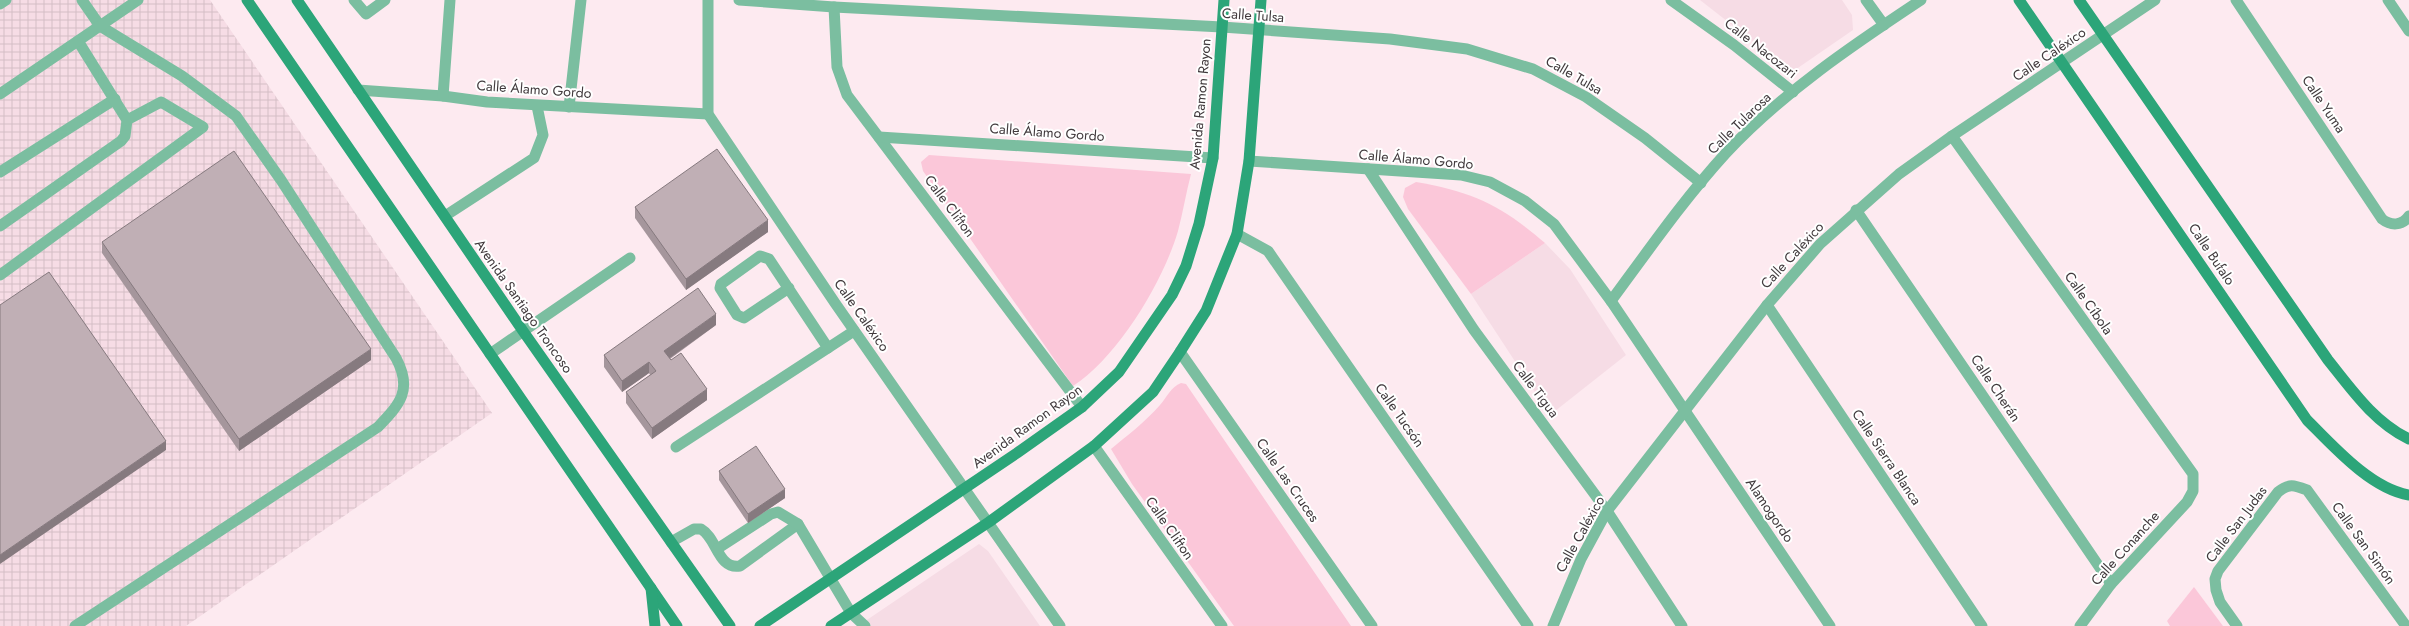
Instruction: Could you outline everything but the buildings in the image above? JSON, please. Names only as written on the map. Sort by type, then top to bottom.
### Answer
[{"type":"main road","points":[[247,0],[677,626]]},
{"type":"main road","name":"Avenida Ramon Rayon","points":[[760,626],[1082,407],[1120,372],[1172,295],[1186,266],[1199,224],[1213,158],[1224,0]]},
{"type":"main road","points":[[831,626],[989,522],[1094,446],[1153,392],[1206,311],[1237,234],[1249,161],[1261,0]]},
{"type":"main road","name":"Calle Bufalo","points":[[2020,0],[2064,62],[2307,420],[2344,457],[2378,482],[2409,495]]},
{"type":"main road","points":[[2079,0],[2328,360],[2362,403],[2391,430],[2409,439]]},
{"type":"main road","name":"Avenida Santiago Troncoso","points":[[300,1],[358,90],[523,331],[730,626]]},
{"type":"main road","points":[[650,586],[655,626]]},
{"type":"street","points":[[0,4],[6,0]]},
{"type":"street","points":[[75,626],[378,427],[398,406],[404,389],[404,372],[396,358],[281,180],[236,116],[182,76],[100,26],[82,0]]},
{"type":"street","points":[[0,94],[138,0]]},
{"type":"street","points":[[354,0],[366,14],[385,0]]},
{"type":"street","points":[[443,96],[450,0]]},
{"type":"street","points":[[569,107],[581,0]]},
{"type":"street","points":[[708,0],[708,114]]},
{"type":"street","name":"Calle Tulsa","points":[[739,0],[834,7],[1222,27],[1258,31],[1390,40],[1467,49],[1533,69],[1586,97],[1645,138],[1701,183]]},
{"type":"street","name":"Calle Nacozari","points":[[1671,0],[1734,44],[1793,92]]},
{"type":"street","points":[[1866,0],[1884,25]]},
{"type":"street","name":"Calle Tularosa","points":[[1611,301],[1701,183],[1726,154],[1759,120],[1793,92],[1884,25],[1921,0]]},
{"type":"street","name":"Calle Caléxico","points":[[1553,626],[1581,559],[1607,511],[1686,412],[1767,305],[1820,244],[1856,210],[1899,174],[1952,136],[2155,0]]},
{"type":"street","name":"Calle Yuma","points":[[2236,0],[2382,219],[2388,224],[2397,224],[2406,220],[2409,216]]},
{"type":"street","points":[[2388,0],[2409,30]]},
{"type":"street","name":"Calle Clifton","points":[[834,7],[837,67],[841,79],[854,105],[1082,407]]},
{"type":"street","points":[[0,226],[121,142],[126,132],[127,120],[78,41]]},
{"type":"street","name":"Calle Álamo Gordo","points":[[358,90],[443,96],[487,102],[537,106],[708,114]]},
{"type":"street","points":[[0,172],[115,99]]},
{"type":"street","points":[[0,275],[203,127],[161,102],[127,120]]},
{"type":"street","points":[[445,216],[534,158],[543,135],[537,106]]},
{"type":"street","name":"Calle Caléxico","points":[[708,114],[854,331],[989,522],[1060,626]]},
{"type":"street","name":"Calle Cíbola","points":[[1952,136],[2193,474],[2193,490]]},
{"type":"street","name":"Calle Álamo Gordo","points":[[879,137],[907,137],[1213,158]]},
{"type":"street","name":"Calle Álamo Gordo","points":[[1249,161],[1461,175],[1490,182],[1525,201],[1554,224],[1611,301],[1686,412]]},
{"type":"street","name":"Calle Tigua","points":[[1368,169],[1474,330],[1607,511],[1682,626]]},
{"type":"street","name":"Calle Cherán","points":[[1856,210],[2111,584]]},
{"type":"street","name":"Calle Tucsón","points":[[1237,234],[1268,251],[1528,626]]},
{"type":"street","points":[[789,288],[744,318],[737,315],[720,288],[721,284],[760,256],[769,259],[789,288],[828,348]]},
{"type":"street","points":[[490,354],[630,258]]},
{"type":"street","name":"Calle Sierra Blanca","points":[[1767,305],[1982,626]]},
{"type":"street","points":[[676,447],[854,331]]},
{"type":"street","name":"Calle Las Cruces","points":[[1180,352],[1372,626]]},
{"type":"street","name":"Alamogordo","points":[[1686,412],[1830,626]]},
{"type":"street","name":"Calle Clifton","points":[[1094,446],[1222,626]]},
{"type":"street","name":"Calle San Judas","points":[[2238,626],[2220,602],[2216,590],[2218,571],[2278,492],[2285,486],[2293,484]]},
{"type":"street","name":"Calle San Simón","points":[[2293,484],[2307,490],[2406,626]]},
{"type":"street","name":"Calle Conanche","points":[[2080,626],[2111,584],[2187,502],[2193,490]]},
{"type":"street","points":[[717,550],[771,514],[778,512],[798,524],[832,578],[851,613],[866,626]]},
{"type":"street","points":[[671,542],[694,529],[701,529],[729,566],[740,566],[798,524]]},
{"type":"shaded area","points":[[0,0],[210,0],[492,413],[186,626],[0,626]]},
{"type":"shaded area","points":[[1700,0],[1842,0],[1852,15],[1853,30],[1792,72]]},
{"type":"shaded area","points":[[929,155],[1191,174],[1178,231],[1162,273],[1150,295],[1137,317],[1106,357],[1090,373],[1073,386],[923,171],[921,162]]},
{"type":"shaded area","points":[[1416,182],[1454,190],[1485,202],[1514,219],[1545,243],[1471,294],[1408,209],[1403,197],[1405,188]]},
{"type":"shaded area","points":[[1545,243],[1570,269],[1626,355],[1550,415],[1471,294]]},
{"type":"shaded area","points":[[1181,383],[1186,384],[1351,626],[1234,626],[1132,484],[1111,449],[1148,417],[1172,390]]},
{"type":"shaded area","points":[[979,544],[988,551],[1040,626],[858,626]]},
{"type":"shaded area","points":[[2194,587],[2223,626],[2170,626],[2167,621]]}]
